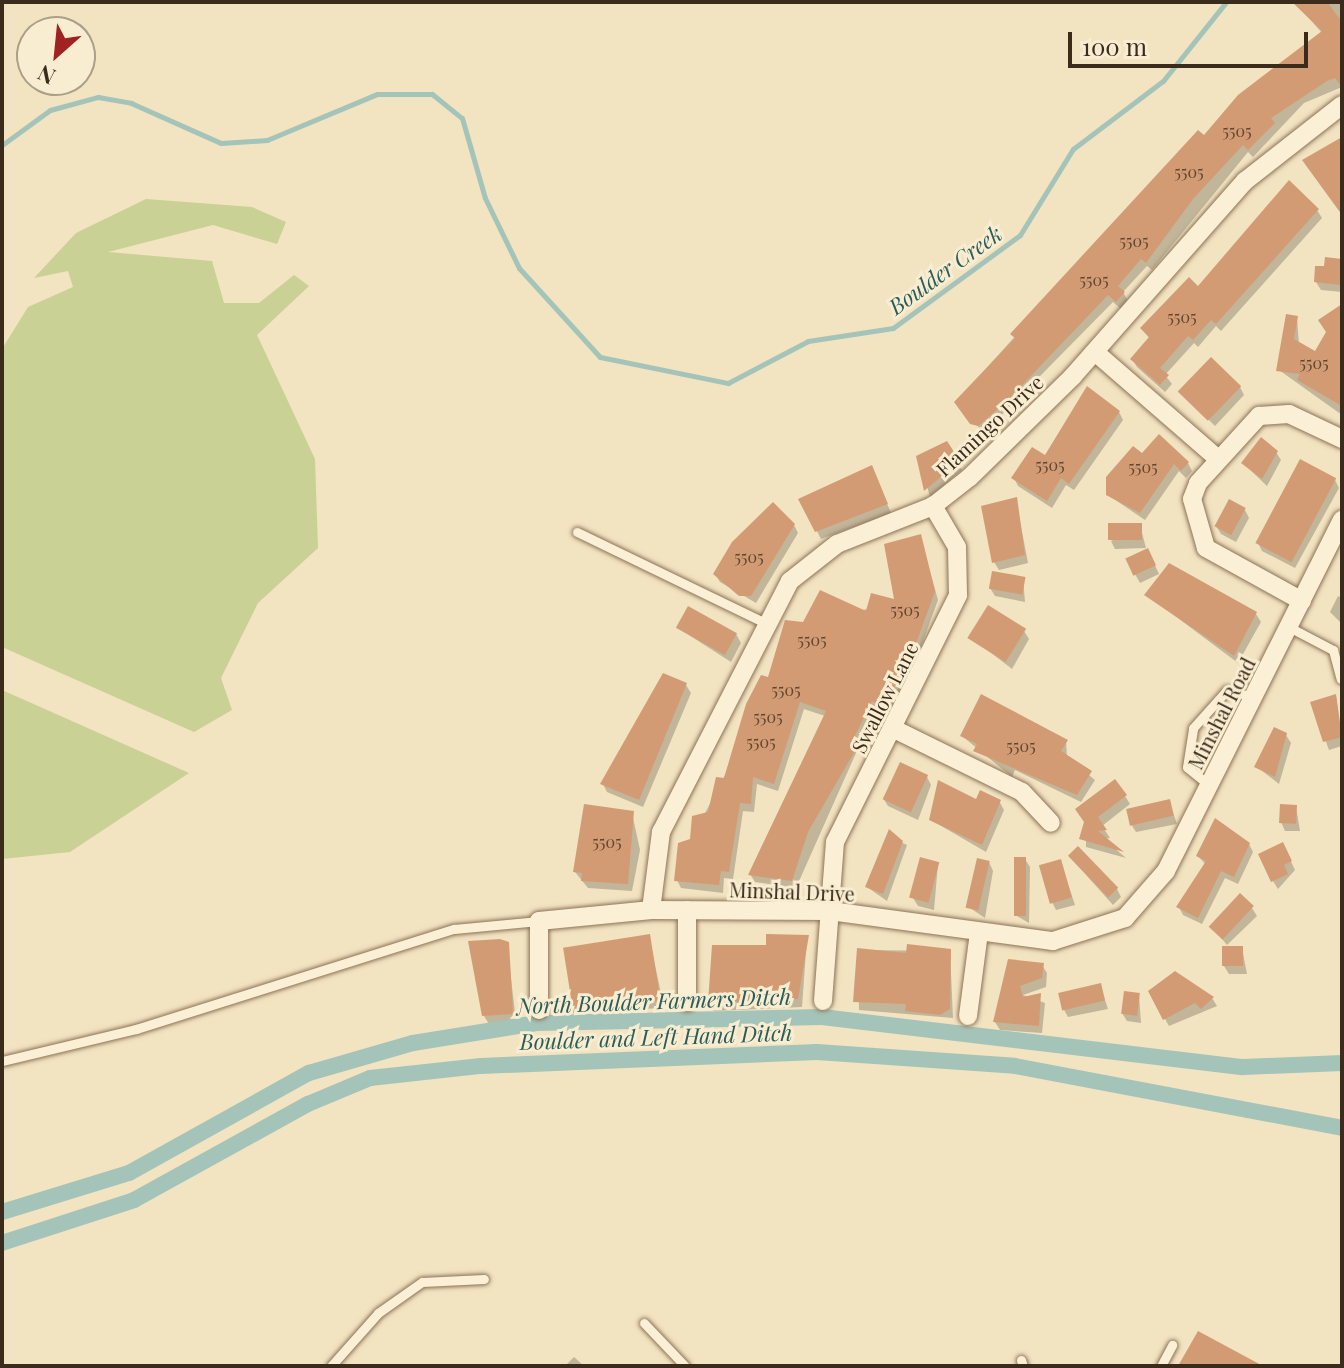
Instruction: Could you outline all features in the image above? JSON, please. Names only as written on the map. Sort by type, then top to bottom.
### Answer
[{"type":"street","name":"Flamingo Drive","points":[[651,910],[661,832],[765,623],[790,581],[817,555],[933,506],[1095,352],[1245,181],[1342,105]]},
{"type":"street","points":[[1095,352],[1217,458]]},
{"type":"street","points":[[1302,601],[1220,559],[1185,524],[1198,483],[1247,424],[1268,407],[1342,439]]},
{"type":"street","name":"Swallow Lane","points":[[823,1001],[835,842],[958,595],[957,547],[933,506]]},
{"type":"street","name":"Minshal Road","points":[[1131,925],[1166,871],[1342,520]]},
{"type":"street","points":[[892,728],[1022,792],[1051,823]]},
{"type":"street","name":"Minshal Drive","points":[[539,921],[651,910],[830,911],[1053,941],[1131,925]]},
{"type":"street","points":[[687,910],[687,1002]]},
{"type":"street","points":[[539,921],[539,1010]]},
{"type":"street","points":[[968,1016],[979,932]]},
{"type":"lane","points":[[577,532],[765,623]]},
{"type":"lane","points":[[1289,627],[1338,648],[1341,679]]},
{"type":"lane","points":[[1209,785],[1187,767],[1193,728],[1227,690],[1254,697]]},
{"type":"lane","points":[[2,1061],[136,1029],[454,929],[539,921]]},
{"type":"lane","points":[[331,1366],[378,1313],[422,1282],[484,1279]]},
{"type":"lane","points":[[644,1323],[685,1366]]},
{"type":"lane","points":[[1161,1366],[1172,1345]]},
{"type":"green space","points":[[146,199],[252,207],[286,222],[277,244],[213,225],[108,252],[212,261],[224,303],[259,303],[294,275],[309,286],[257,335],[315,459],[318,548],[258,603],[221,678],[232,710],[194,732],[2,647],[2,349],[28,307],[73,287],[68,271],[34,278],[76,233]]},
{"type":"green space","points":[[2,690],[189,773],[70,852],[2,859]]},
{"type":"building","points":[[1292,2],[1327,2],[1342,22],[1342,87],[1335,78],[1327,81],[1271,118],[1275,123],[1248,150],[1243,145],[1193,199],[1146,263],[1141,259],[1118,286],[1125,292],[1116,302],[1108,295],[1005,403],[978,426],[970,424],[954,402],[1015,338],[1010,334],[1198,130],[1204,135],[1238,95],[1322,31]]},
{"type":"building","points":[[1342,137],[1342,215],[1302,160]]},
{"type":"building","points":[[1289,180],[1319,209],[1216,324],[1211,320],[1193,340],[1188,336],[1160,368],[1169,375],[1160,385],[1130,359],[1149,337],[1140,328],[1189,277],[1198,286]]},
{"type":"building","points":[[1325,257],[1342,259],[1342,285],[1314,282],[1315,266],[1324,266]]},
{"type":"building","points":[[1342,304],[1342,406],[1297,380],[1300,374],[1276,371],[1286,314],[1298,316],[1294,339],[1315,351],[1326,332],[1318,320]]},
{"type":"building","points":[[1211,357],[1241,386],[1208,421],[1178,392]]},
{"type":"building","points":[[1087,386],[1120,411],[1069,484],[1061,478],[1047,501],[1011,478],[1032,447],[1045,455]]},
{"type":"building","points":[[1159,434],[1189,462],[1181,471],[1174,464],[1140,513],[1106,495],[1106,477],[1133,446],[1142,453]]},
{"type":"building","points":[[1261,437],[1278,451],[1262,479],[1241,463]]},
{"type":"building","points":[[947,441],[960,461],[924,491],[916,456]]},
{"type":"building","points":[[1300,459],[1336,478],[1292,562],[1255,543]]},
{"type":"building","points":[[872,465],[888,504],[815,532],[798,499]]},
{"type":"building","points":[[1017,497],[1025,555],[992,563],[981,506]]},
{"type":"building","points":[[1229,499],[1246,508],[1231,535],[1214,526]]},
{"type":"building","points":[[773,502],[795,524],[751,596],[739,596],[713,574],[732,542]]},
{"type":"building","points":[[1108,523],[1142,523],[1142,540],[1108,540]]},
{"type":"building","points":[[921,534],[935,591],[908,666],[882,706],[872,701],[850,746],[856,749],[808,832],[792,881],[748,875],[826,711],[800,702],[774,784],[753,777],[751,804],[740,803],[729,872],[721,871],[719,885],[674,881],[678,843],[690,839],[692,816],[708,812],[716,777],[724,778],[746,704],[761,675],[768,677],[785,620],[803,622],[820,590],[866,611],[871,593],[894,599],[884,544]]},
{"type":"building","points":[[1148,548],[1156,565],[1133,576],[1125,559]]},
{"type":"building","points":[[1169,563],[1257,612],[1234,656],[1144,595]]},
{"type":"building","points":[[992,571],[1025,577],[1022,595],[989,589]]},
{"type":"building","points":[[988,605],[1026,629],[1005,662],[967,638]]},
{"type":"building","points":[[688,606],[737,633],[725,655],[676,628]]},
{"type":"building","points":[[663,673],[687,683],[639,800],[600,784]]},
{"type":"building","points":[[981,694],[1068,740],[1061,751],[1092,771],[1077,795],[973,751],[977,744],[960,736]]},
{"type":"building","points":[[1336,694],[1342,737],[1323,742],[1310,702]]},
{"type":"building","points":[[1274,727],[1287,733],[1275,777],[1254,767]]},
{"type":"building","points":[[900,762],[928,775],[911,812],[883,799]]},
{"type":"building","points":[[1115,779],[1127,795],[1098,817],[1107,830],[1098,831],[1124,852],[1079,839],[1084,822],[1075,809]]},
{"type":"building","points":[[938,780],[976,799],[980,790],[1001,800],[982,845],[929,820]]},
{"type":"building","points":[[1170,799],[1174,816],[1130,826],[1126,809]]},
{"type":"building","points":[[584,804],[634,811],[628,884],[581,881],[582,873],[573,872]]},
{"type":"building","points":[[1280,804],[1297,805],[1296,824],[1279,823]]},
{"type":"building","points":[[1215,818],[1250,843],[1234,877],[1221,871],[1198,918],[1176,907],[1206,861],[1196,856]]},
{"type":"building","points":[[889,829],[903,841],[883,894],[865,887]]},
{"type":"building","points":[[1283,842],[1292,861],[1284,865],[1288,874],[1271,882],[1258,854]]},
{"type":"building","points":[[1078,846],[1118,888],[1108,897],[1068,856]]},
{"type":"building","points":[[920,857],[939,862],[928,903],[909,898]]},
{"type":"building","points":[[1014,857],[1026,857],[1026,916],[1014,916]]},
{"type":"building","points":[[977,858],[990,861],[978,911],[966,908]]},
{"type":"building","points":[[1061,859],[1072,897],[1050,904],[1039,865]]},
{"type":"building","points":[[1240,893],[1254,906],[1223,940],[1209,927]]},
{"type":"building","points":[[650,934],[660,1000],[574,1014],[563,948]]},
{"type":"building","points":[[766,934],[809,935],[798,999],[708,1003],[712,945],[766,945]]},
{"type":"building","points":[[500,939],[509,942],[513,1014],[482,1016],[468,941]]},
{"type":"building","points":[[907,944],[951,949],[950,1009],[940,1015],[905,1011],[906,1004],[853,1002],[857,948],[906,953]]},
{"type":"building","points":[[1222,946],[1243,946],[1243,966],[1222,966]]},
{"type":"building","points":[[1008,959],[1044,963],[1042,978],[1020,986],[1023,997],[1041,993],[1039,1026],[993,1022]]},
{"type":"building","points":[[1175,971],[1214,997],[1201,1009],[1195,1003],[1163,1020],[1148,991]]},
{"type":"building","points":[[1101,983],[1105,1001],[1062,1010],[1058,993]]},
{"type":"building","points":[[1124,991],[1140,993],[1137,1016],[1121,1014]]},
{"type":"building","points":[[1198,1331],[1263,1366],[1178,1366]]},
{"type":"waterway","name":"Boulder Creek","points":[[2,145],[50,110],[98,97],[131,103],[221,143],[267,140],[377,94],[432,94],[462,118],[485,198],[519,268],[600,357],[728,383],[808,341],[893,328],[1020,235],[1073,149],[1163,81],[1226,2]]},
{"type":"waterway","name":"North Boulder Farmers Ditch","points":[[2,1212],[129,1173],[309,1073],[413,1043],[536,1023],[822,1017],[1243,1067],[1342,1063]]},
{"type":"waterway","name":"Boulder and Left Hand Ditch","points":[[2,1243],[134,1200],[308,1104],[370,1078],[481,1066],[817,1052],[1015,1066],[1342,1128]]}]
